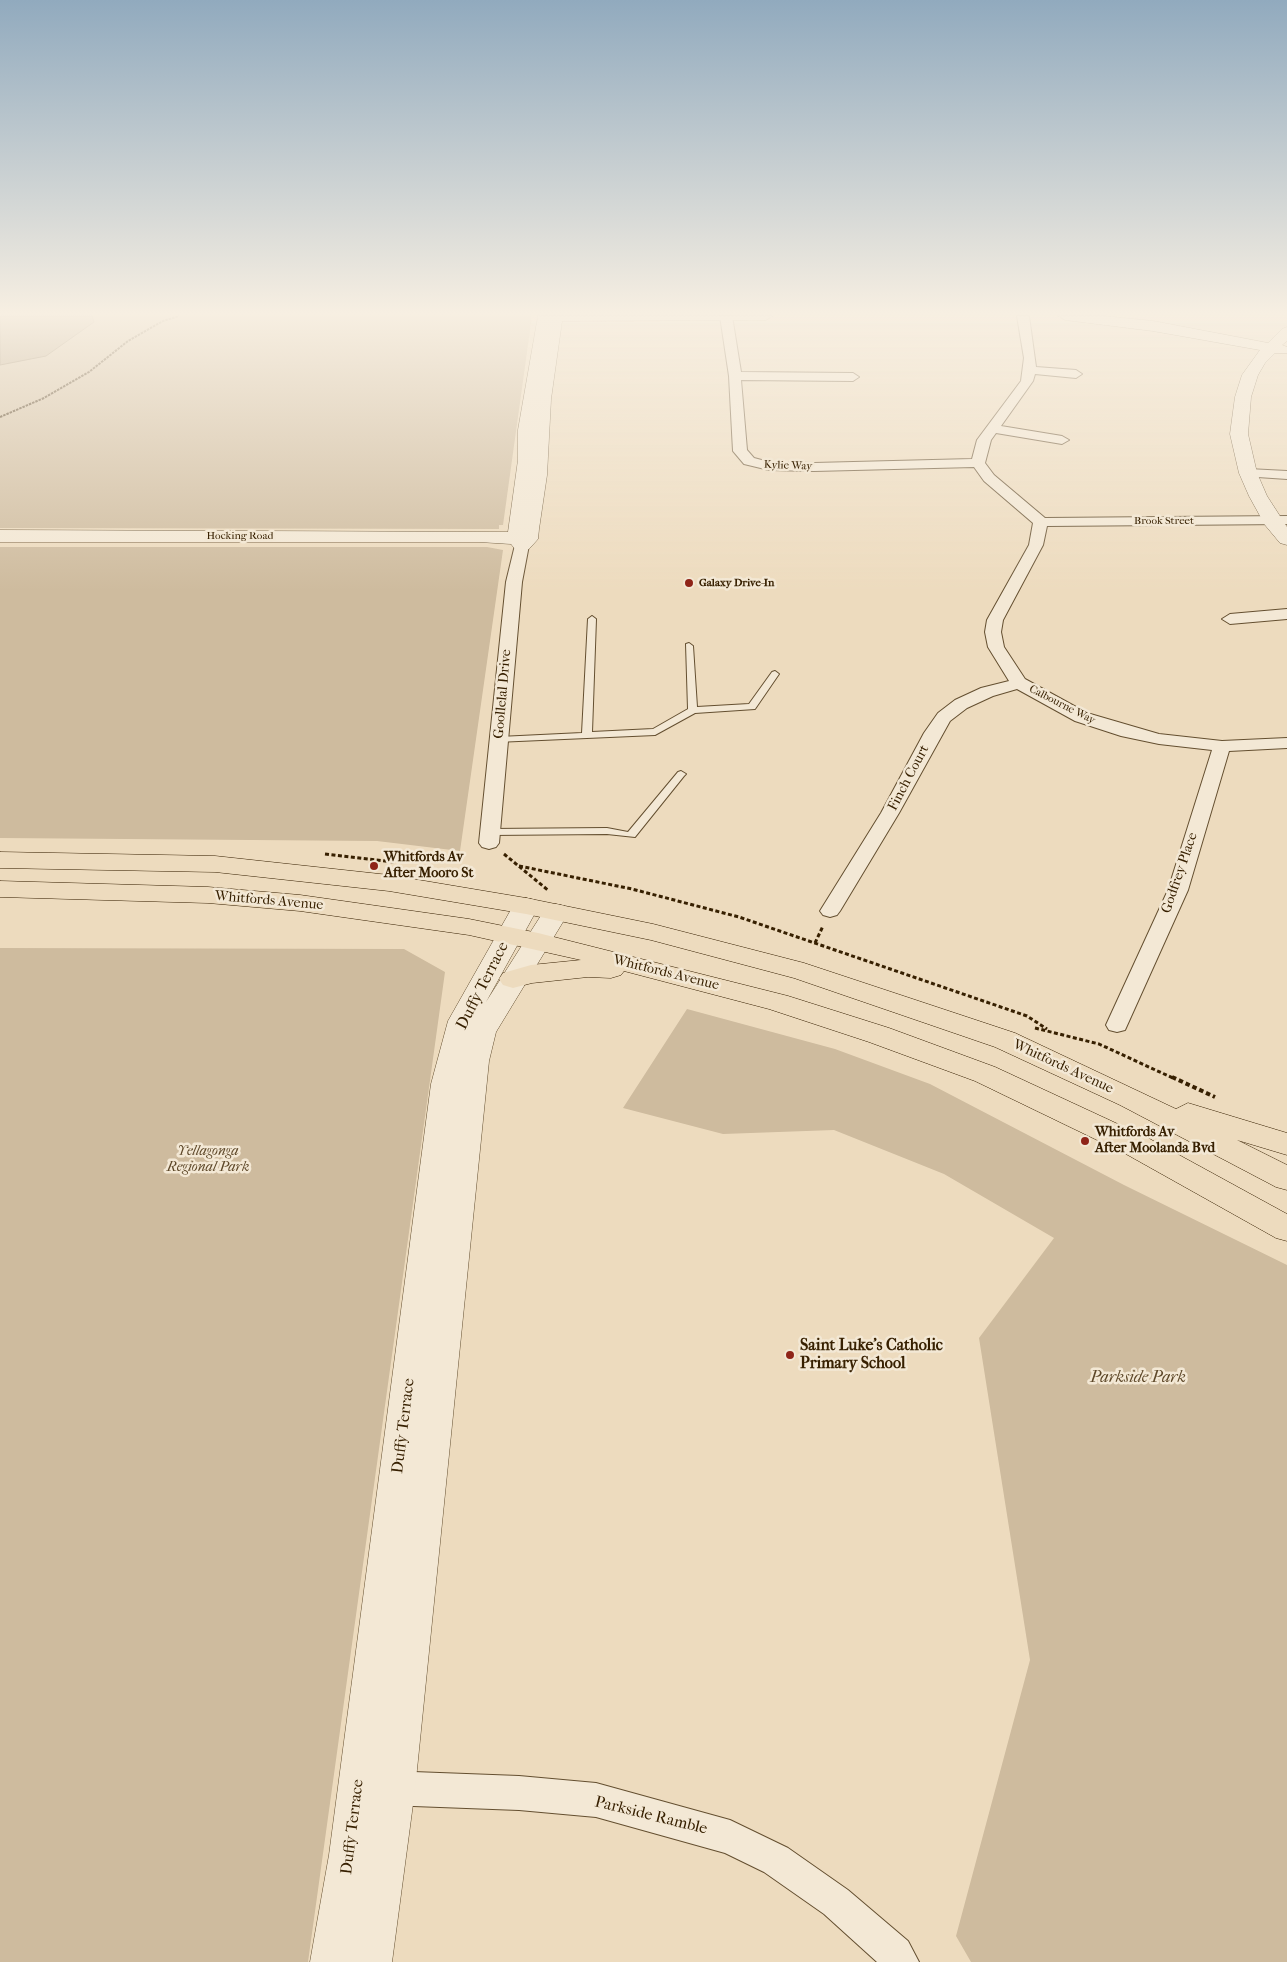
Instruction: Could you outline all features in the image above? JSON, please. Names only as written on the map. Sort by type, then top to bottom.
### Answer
[{"type":"main road","name":"Whitfords Avenue","points":[[0,860],[215,864],[390,883],[537,918],[660,971],[815,1014],[985,1074],[1137,1146],[1279,1221]]},
{"type":"main road","name":"Whitfords Avenue","points":[[0,889],[208,895],[291,902],[380,913],[537,918],[653,932],[745,955],[891,1000],[1005,1040],[1131,1098],[1287,1179]]},
{"type":"main road","points":[[514,979],[531,974],[588,968],[660,971]]},
{"type":"main road","points":[[1131,1098],[1287,1144]]},
{"type":"street","name":"Goollelal Drive","points":[[490,837],[514,582],[522,538],[538,475],[542,408]]},
{"type":"street","name":"Kylie Way","points":[[737,408],[740,451],[749,461],[758,464],[814,467],[978,463]]},
{"type":"street","points":[[1009,408],[984,440],[978,463],[989,478],[1041,522]]},
{"type":"street","points":[[1242,408],[1239,434],[1256,473],[1282,520],[1287,539]]},
{"type":"street","points":[[993,430],[1062,440]]},
{"type":"street","points":[[1256,473],[1287,475]]},
{"type":"street","name":"Brook Street","points":[[1041,522],[1282,520]]},
{"type":"street","name":"Calbourne Way","points":[[1041,522],[1036,545],[995,620],[994,626],[996,647],[1004,663],[1019,683],[1048,700],[1101,724],[1159,739],[1222,746],[1287,743]]},
{"type":"street","name":"Hocking Road","points":[[0,536],[479,536],[522,538]]},
{"type":"street","points":[[1230,619],[1287,614]]},
{"type":"street","name":"Finch Court","points":[[830,910],[890,813],[933,733],[944,717],[961,704],[987,692],[1019,683]]},
{"type":"street","name":"Godfrey Place","points":[[1116,1025],[1178,890],[1222,746]]},
{"type":"street","name":"Duffy Terrace","points":[[368,1962],[394,1789],[474,1061],[482,1032],[514,979],[537,918]]},
{"type":"street","name":"Duffy Terrace","points":[[333,1962],[351,1855],[446,1084],[454,1046],[462,1021],[537,918]]},
{"type":"street","name":"Parkside Ramble","points":[[359,1786],[519,1793],[596,1800],[730,1837],[776,1860],[836,1902],[895,1954],[901,1962]]},
{"type":"lane","points":[[587,735],[592,619]]},
{"type":"lane","points":[[689,646],[692,710]]},
{"type":"lane","points":[[499,740],[655,732],[692,710],[752,707],[775,674]]},
{"type":"lane","points":[[490,837],[607,831],[631,835],[682,774]]},
{"type":"path","points":[[0,417],[22,408]]},
{"type":"path","points":[[490,837],[519,866],[542,884],[537,918]]},
{"type":"path","points":[[519,866],[632,889],[739,917],[1027,1016],[1048,1030]]},
{"type":"green space","points":[[0,408],[519,408],[503,525],[499,525],[499,529],[0,528]]},
{"type":"green space","points":[[0,547],[487,547],[503,550],[460,851],[377,841],[0,838]]},
{"type":"green space","name":"Yellagonga Regional Park","points":[[0,948],[404,949],[445,972],[308,1962],[0,1962]]},
{"type":"green space","name":"Parkside Park","points":[[687,1009],[835,1049],[930,1084],[1124,1185],[1287,1265],[1287,1962],[971,1962],[956,1936],[1030,1660],[979,1338],[1054,1238],[944,1174],[834,1130],[723,1134],[623,1108]]},
{"type":"place","name":"Galaxy Drive-In","points":[[689,583]]},
{"type":"place","name":"Whitfords Av After Mooro St","points":[[374,866]]},
{"type":"place","name":"Whitfords Av After Moolanda Bvd","points":[[1085,1141]]},
{"type":"place","name":"Saint Luke's Catholic Primary School","points":[[790,1355]]}]
